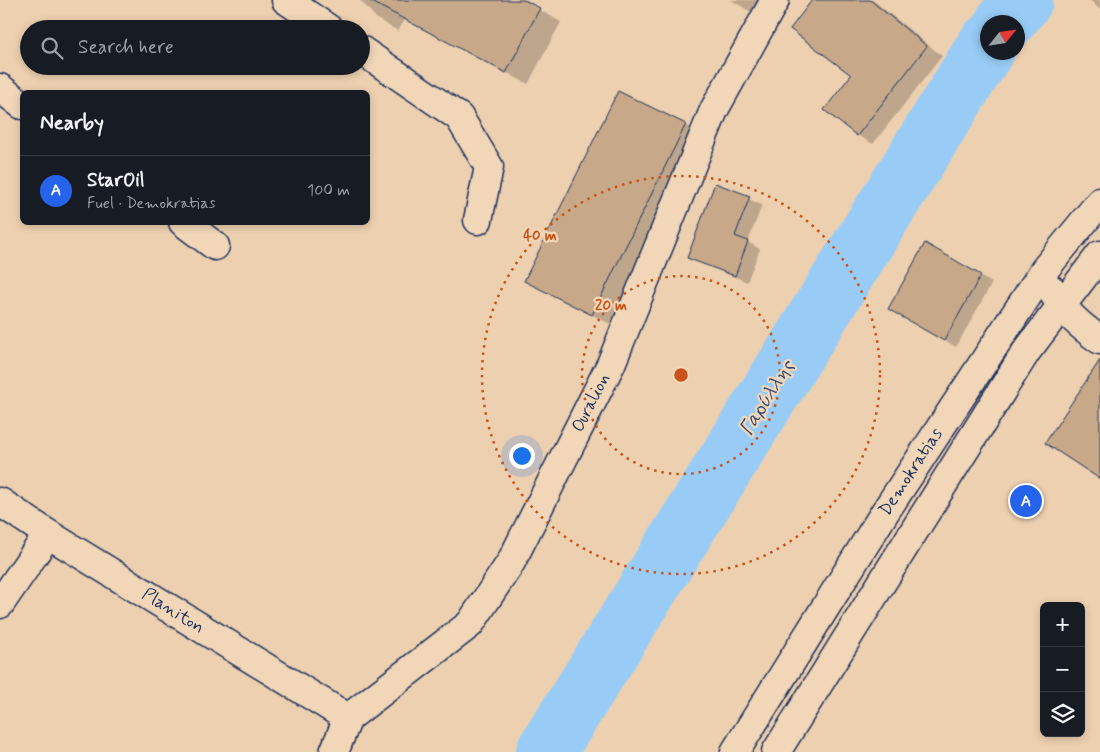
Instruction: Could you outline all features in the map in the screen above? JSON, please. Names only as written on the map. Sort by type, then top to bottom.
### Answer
[{"type":"street","points":[[286,0],[316,20]]},
{"type":"street","name":"Ouralion","points":[[348,718],[470,624],[511,562],[611,364],[714,110],[775,0]]},
{"type":"street","points":[[370,56],[459,117],[489,167],[478,220]]},
{"type":"street","points":[[0,88],[20,103]]},
{"type":"street","name":"Demokratias","points":[[736,752],[885,512],[1045,269],[1100,202]]},
{"type":"street","points":[[187,225],[215,246]]},
{"type":"street","name":"Demokratias","points":[[776,752],[1026,352],[1100,255]]},
{"type":"street","points":[[1045,269],[1051,289],[1060,305],[1076,323],[1100,340]]},
{"type":"street","name":"Planiton","points":[[0,502],[48,534],[348,718]]},
{"type":"street","points":[[0,604],[48,534]]},
{"type":"street","points":[[334,752],[348,718]]},
{"type":"building","points":[[368,0],[524,0],[540,8],[506,73]]},
{"type":"building","points":[[812,0],[870,0],[927,46],[857,136],[824,110],[851,75],[790,29]]},
{"type":"building","points":[[618,91],[686,124],[592,315],[524,281]]},
{"type":"building","points":[[715,183],[750,196],[735,236],[748,241],[735,276],[687,258]]},
{"type":"building","points":[[925,243],[981,275],[944,341],[888,309]]},
{"type":"building","points":[[1100,360],[1100,479],[1045,443]]},
{"type":"waterway","name":"Γαρύλλης","points":[[1011,15],[1023,0]]},
{"type":"waterway","name":"Γαρύλλης","points":[[546,752],[980,57]]},
{"type":"place","name":"StarOil","points":[[1026,501]]}]
